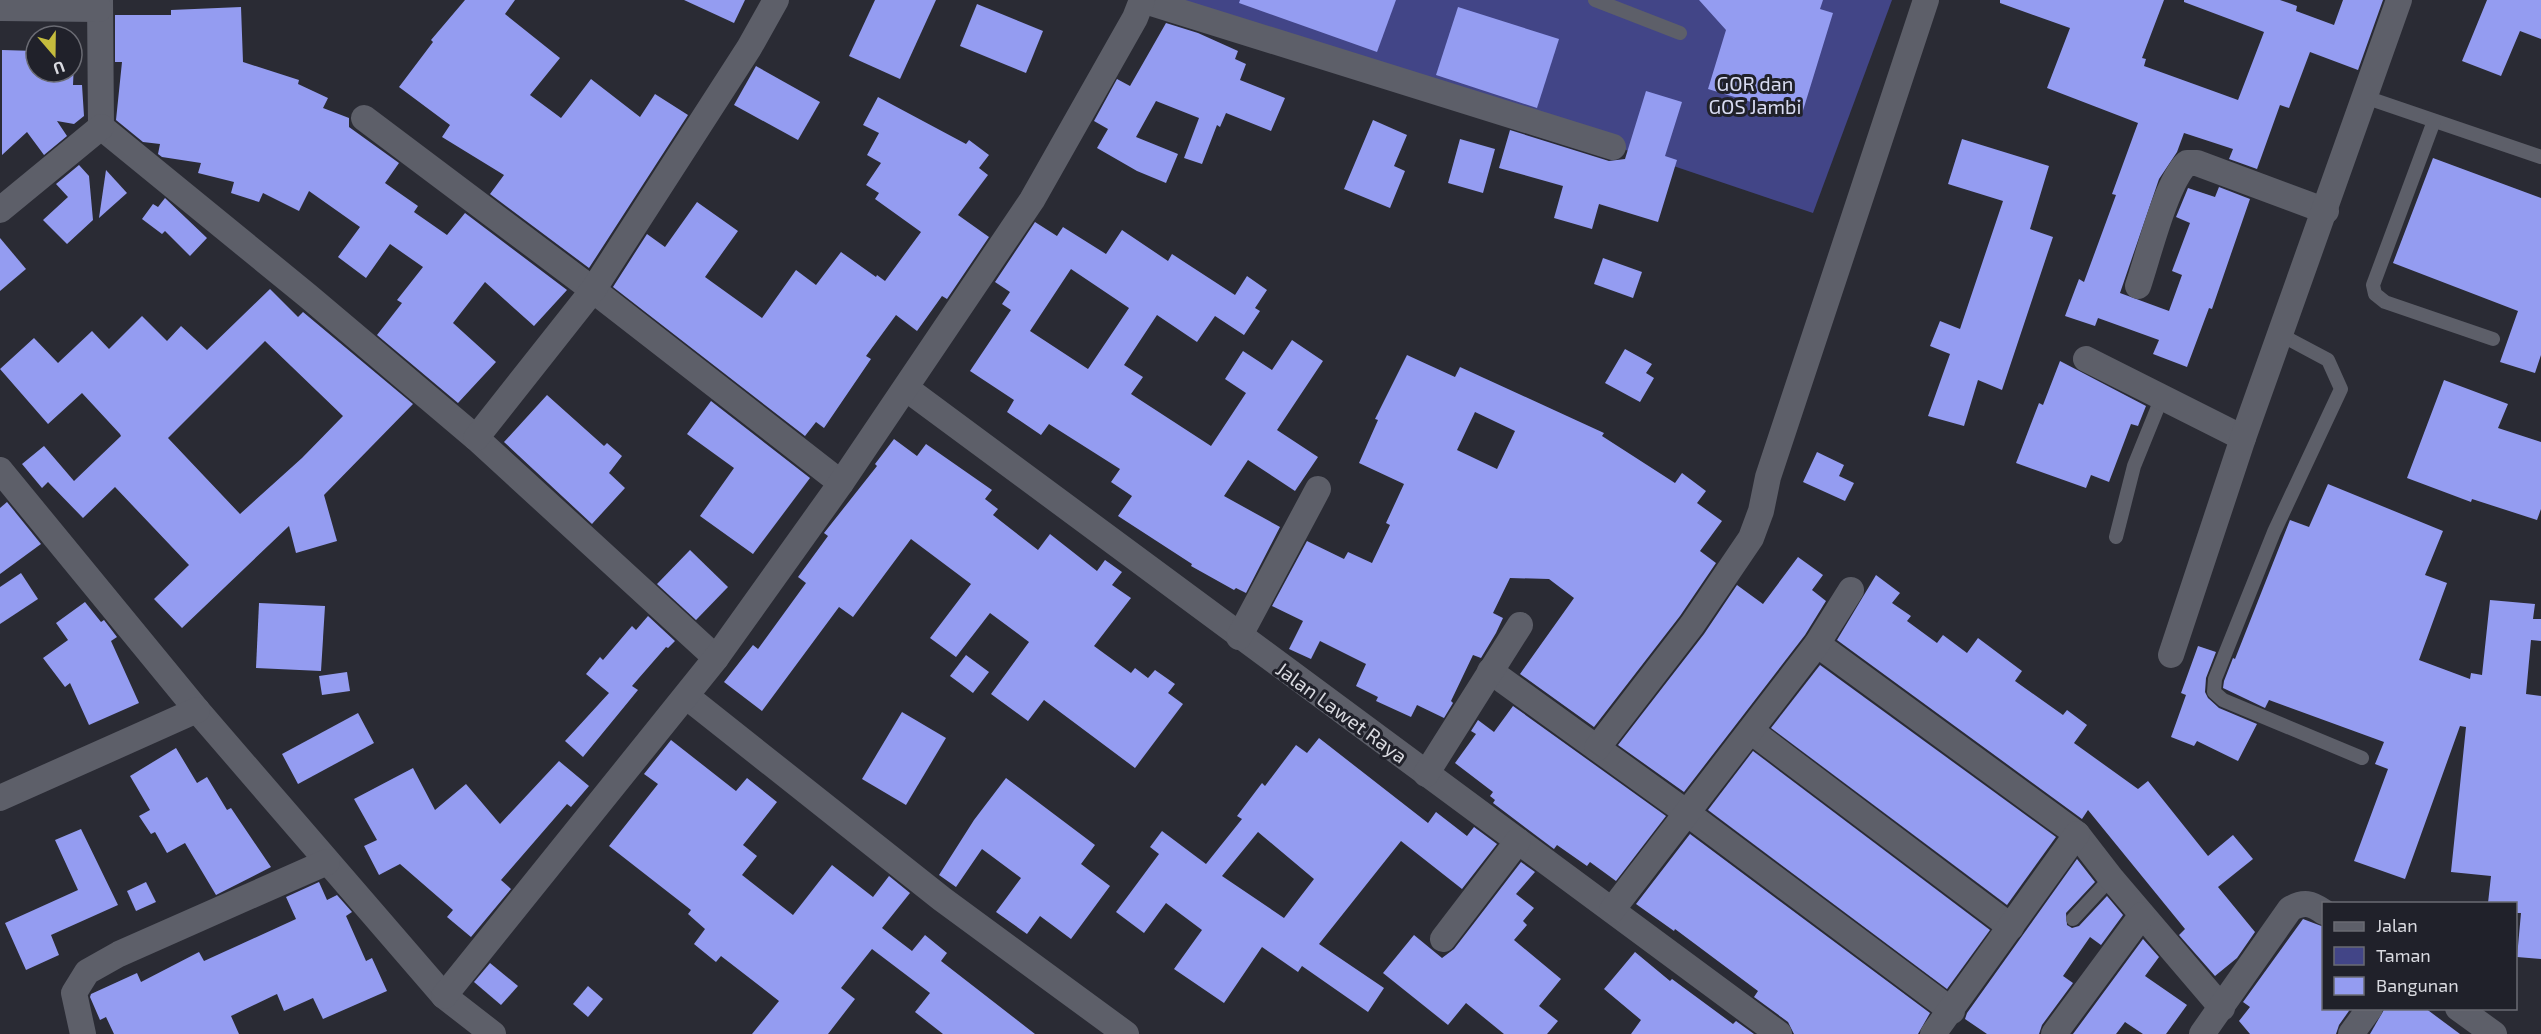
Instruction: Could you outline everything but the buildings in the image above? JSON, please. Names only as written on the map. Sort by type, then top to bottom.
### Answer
[{"type":"street","points":[[476,438],[593,290],[749,48],[776,0]]},
{"type":"street","points":[[444,996],[716,658],[907,389],[1032,200],[1063,149],[1135,18],[1142,0],[1613,147]]},
{"type":"street","points":[[1597,748],[1692,625],[1751,538],[1761,510],[1768,477],[1926,0]]},
{"type":"street","points":[[2171,655],[2243,438],[2326,211],[2399,0]]},
{"type":"street","points":[[0,9],[99,4],[101,127],[308,296],[476,438],[716,658]]},
{"type":"street","points":[[364,118],[593,290],[841,483]]},
{"type":"street","points":[[0,210],[101,127]]},
{"type":"street","points":[[2138,286],[2165,206],[2181,169],[2187,163],[2197,163],[2326,211]]},
{"type":"street","points":[[2086,359],[2243,438]]},
{"type":"street","name":"Jalan Lawet Raya","points":[[907,389],[1239,637],[1779,1034]]},
{"type":"street","points":[[0,470],[197,710],[444,996],[493,1034]]},
{"type":"street","points":[[1239,637],[1318,489]]},
{"type":"street","points":[[1612,910],[1817,644],[1851,590]]},
{"type":"street","points":[[1426,774],[1520,625]]},
{"type":"street","points":[[1817,644],[2077,834],[2111,878],[2222,1008]]},
{"type":"street","points":[[1490,671],[1687,813],[1952,1011]]},
{"type":"street","points":[[686,696],[942,899],[1126,1034]]},
{"type":"street","points":[[0,798],[197,710]]},
{"type":"street","points":[[1751,731],[2011,927]]},
{"type":"street","points":[[1933,1034],[1952,1011],[2077,834]]},
{"type":"street","points":[[1443,939],[1518,841]]},
{"type":"street","points":[[83,1034],[74,993],[87,972],[119,954],[327,862]]},
{"type":"street","points":[[2202,1034],[2290,909],[2300,903],[2312,904],[2322,911]]},
{"type":"street","points":[[2054,1034],[2142,915]]},
{"type":"street","points":[[2351,1034],[2369,1010]]},
{"type":"street","points":[[2460,1010],[2482,1031]]},
{"type":"lane","points":[[1598,0],[1680,33]]},
{"type":"lane","points":[[2365,97],[2541,157]]},
{"type":"lane","points":[[2434,121],[2373,285],[2375,294],[2385,302],[2493,339]]},
{"type":"lane","points":[[2280,335],[2328,360],[2340,389],[2274,532],[2215,679],[2214,692],[2223,700],[2362,758]]},
{"type":"lane","points":[[2116,537],[2134,466],[2162,397]]},
{"type":"lane","points":[[2073,919],[2111,878]]},
{"type":"green space","name":"GOR dan GOS Jambi","points":[[1181,0],[1892,0],[1813,213]]}]
